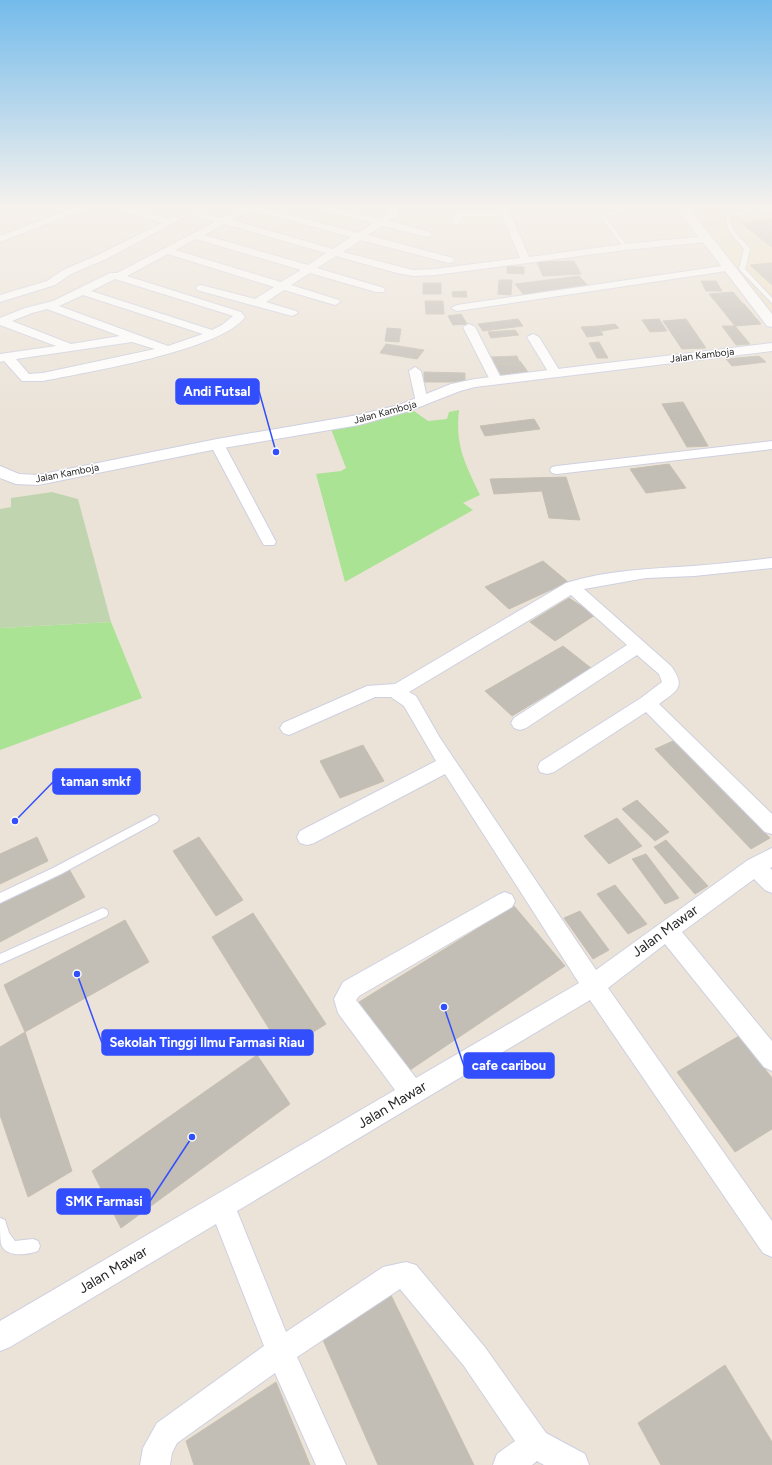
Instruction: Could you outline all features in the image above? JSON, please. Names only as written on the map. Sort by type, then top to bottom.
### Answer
[{"type":"street","points":[[0,299],[42,287],[60,276]]},
{"type":"street","points":[[1,322],[29,310],[48,306],[75,296],[108,277],[115,276]]},
{"type":"street","points":[[3,356],[23,376],[32,378],[168,350],[213,334],[227,327],[239,318],[239,316],[120,276]]},
{"type":"street","points":[[250,276],[335,302]]},
{"type":"street","points":[[257,303],[296,276]]},
{"type":"street","points":[[336,276],[380,290]]},
{"type":"street","points":[[457,308],[672,276]]},
{"type":"street","points":[[736,276],[772,323]]},
{"type":"street","points":[[202,288],[292,313]]},
{"type":"street","points":[[82,291],[213,334]]},
{"type":"street","points":[[48,306],[168,350]]},
{"type":"street","points":[[1,322],[72,348]]},
{"type":"street","points":[[469,327],[496,380]]},
{"type":"street","points":[[3,356],[21,342],[37,334]]},
{"type":"street","points":[[533,337],[555,373]]},
{"type":"street","points":[[3,356],[72,348],[133,338]]},
{"type":"street","name":"Jalan Kamboja","points":[[0,471],[16,479],[38,480],[217,444],[384,415],[422,402],[456,387],[496,380],[772,347]]},
{"type":"street","points":[[415,370],[422,402]]},
{"type":"street","points":[[217,444],[269,542]]},
{"type":"street","points":[[557,470],[772,445]]},
{"type":"street","points":[[397,691],[572,587],[587,582],[646,573],[694,571],[772,563]]},
{"type":"street","points":[[547,767],[647,703],[666,690],[671,683],[671,679],[665,670],[637,647],[572,587]]},
{"type":"street","points":[[520,723],[637,647]]},
{"type":"street","points":[[289,728],[373,691],[385,689],[397,691],[410,701],[448,764],[592,984],[772,1244]]},
{"type":"street","points":[[647,703],[772,826]]},
{"type":"street","points":[[307,837],[448,764]]},
{"type":"street","points":[[763,861],[772,884]]},
{"type":"street","name":"Jalan Mawar","points":[[0,1337],[581,994],[592,984],[763,861]]},
{"type":"street","points":[[412,1093],[348,1009],[344,1002],[345,996],[351,989],[504,901]]},
{"type":"street","points":[[667,930],[772,1059]]},
{"type":"street","points":[[222,1206],[280,1352],[331,1465]]},
{"type":"street","points":[[155,1465],[155,1457],[159,1444],[167,1433],[280,1352],[393,1277],[406,1275],[474,1356],[535,1444],[574,1465]]},
{"type":"street","points":[[508,1465],[535,1444]]},
{"type":"lane","points":[[749,276],[772,301]]},
{"type":"lane","points":[[0,898],[154,819]]},
{"type":"lane","points":[[0,959],[103,913]]},
{"type":"lane","points":[[0,1225],[4,1239],[11,1246],[19,1249],[33,1246]]},
{"type":"shaded area","points":[[742,276],[772,276],[772,315]]},
{"type":"green space","points":[[459,410],[458,434],[462,454],[480,495],[463,503],[473,510],[345,582],[316,474],[341,471],[346,468],[331,429],[414,411],[428,421],[447,419],[449,412]]},
{"type":"green space","points":[[52,492],[78,499],[111,622],[0,628],[0,509],[11,507],[11,498]]},
{"type":"green space","points":[[111,622],[142,698],[0,750],[0,628]]},
{"type":"building","points":[[579,276],[589,287],[524,295],[515,284]]},
{"type":"building","points":[[763,276],[772,276],[772,285]]},
{"type":"building","points":[[499,280],[512,280],[511,295],[498,294]]},
{"type":"building","points":[[701,281],[716,281],[722,291],[706,291]]},
{"type":"building","points":[[423,283],[441,283],[441,294],[423,294]]},
{"type":"building","points":[[466,291],[467,297],[453,297],[452,292]]},
{"type":"building","points":[[733,292],[744,305],[719,306],[709,294]]},
{"type":"building","points":[[425,301],[443,301],[444,314],[426,314]]},
{"type":"building","points":[[744,304],[761,324],[735,326],[719,306]]},
{"type":"building","points":[[461,314],[467,324],[453,325],[448,316]]},
{"type":"building","points":[[518,319],[523,326],[483,331],[478,324]]},
{"type":"building","points":[[659,319],[667,331],[650,332],[642,320]]},
{"type":"building","points":[[686,319],[706,348],[682,349],[663,321]]},
{"type":"building","points":[[615,324],[619,328],[602,331],[598,326]]},
{"type":"building","points":[[598,326],[603,335],[587,337],[581,327]]},
{"type":"building","points":[[722,326],[735,326],[750,344],[736,345]]},
{"type":"building","points":[[387,328],[401,329],[399,342],[385,341]]},
{"type":"building","points":[[515,330],[519,335],[491,338],[488,332]]},
{"type":"building","points":[[599,342],[608,358],[597,358],[589,343]]},
{"type":"building","points":[[386,344],[424,350],[417,359],[380,353]]},
{"type":"building","points":[[517,356],[520,364],[495,365],[491,357]]},
{"type":"building","points":[[759,356],[766,362],[732,366],[726,359]]},
{"type":"building","points":[[520,361],[528,372],[502,376],[495,365]]},
{"type":"building","points":[[424,372],[465,373],[465,382],[424,382]]},
{"type":"building","points":[[683,402],[708,446],[687,447],[662,404]]},
{"type":"building","points":[[534,419],[540,429],[485,436],[480,426]]},
{"type":"building","points":[[669,464],[686,488],[646,493],[630,469]]},
{"type":"building","points":[[566,477],[580,520],[549,518],[542,491],[494,494],[490,479]]},
{"type":"building","points":[[543,561],[568,582],[509,609],[485,587]]},
{"type":"building","points":[[569,598],[595,615],[555,641],[530,622]]},
{"type":"building","points":[[563,646],[591,668],[512,716],[485,691]]},
{"type":"building","points":[[673,741],[770,838],[751,849],[655,749]]},
{"type":"building","points":[[363,745],[384,781],[340,798],[320,761]]},
{"type":"building","points":[[637,800],[669,832],[655,841],[622,809]]},
{"type":"building","points":[[617,818],[642,846],[609,864],[584,836]]},
{"type":"building","points":[[37,837],[48,861],[0,884],[0,854]]},
{"type":"building","points":[[199,837],[243,900],[216,916],[173,851]]},
{"type":"building","points":[[666,840],[708,886],[695,894],[654,847]]},
{"type":"building","points":[[646,854],[679,898],[665,904],[632,859]]},
{"type":"building","points":[[69,869],[85,897],[0,942],[0,904]]},
{"type":"building","points":[[615,885],[647,924],[628,934],[597,894]]},
{"type":"building","points":[[514,906],[565,966],[407,1072],[359,1002]]},
{"type":"building","points":[[580,911],[609,950],[593,959],[564,918]]},
{"type":"building","points":[[253,913],[326,1024],[283,1051],[212,937]]},
{"type":"building","points":[[125,920],[149,962],[25,1032],[4,985]]},
{"type":"building","points":[[25,1032],[72,1171],[28,1197],[0,1115],[0,1047]]},
{"type":"building","points":[[739,1036],[772,1078],[772,1129],[735,1152],[677,1072]]},
{"type":"building","points":[[257,1055],[290,1104],[121,1228],[92,1171]]},
{"type":"building","points":[[387,1287],[474,1465],[378,1465],[319,1331]]},
{"type":"building","points":[[725,1365],[772,1442],[772,1465],[661,1465],[638,1423]]},
{"type":"building","points":[[276,1382],[310,1465],[194,1465],[186,1441]]},
{"type":"place","name":"Andi Futsal","points":[[276,452]]},
{"type":"place","name":"taman smkf","points":[[15,821]]},
{"type":"place","name":"Sekolah Tinggi Ilmu Farmasi Riau","points":[[77,974]]},
{"type":"place","name":"cafe caribou","points":[[444,1007]]},
{"type":"place","name":"SMK Farmasi","points":[[192,1137]]}]
